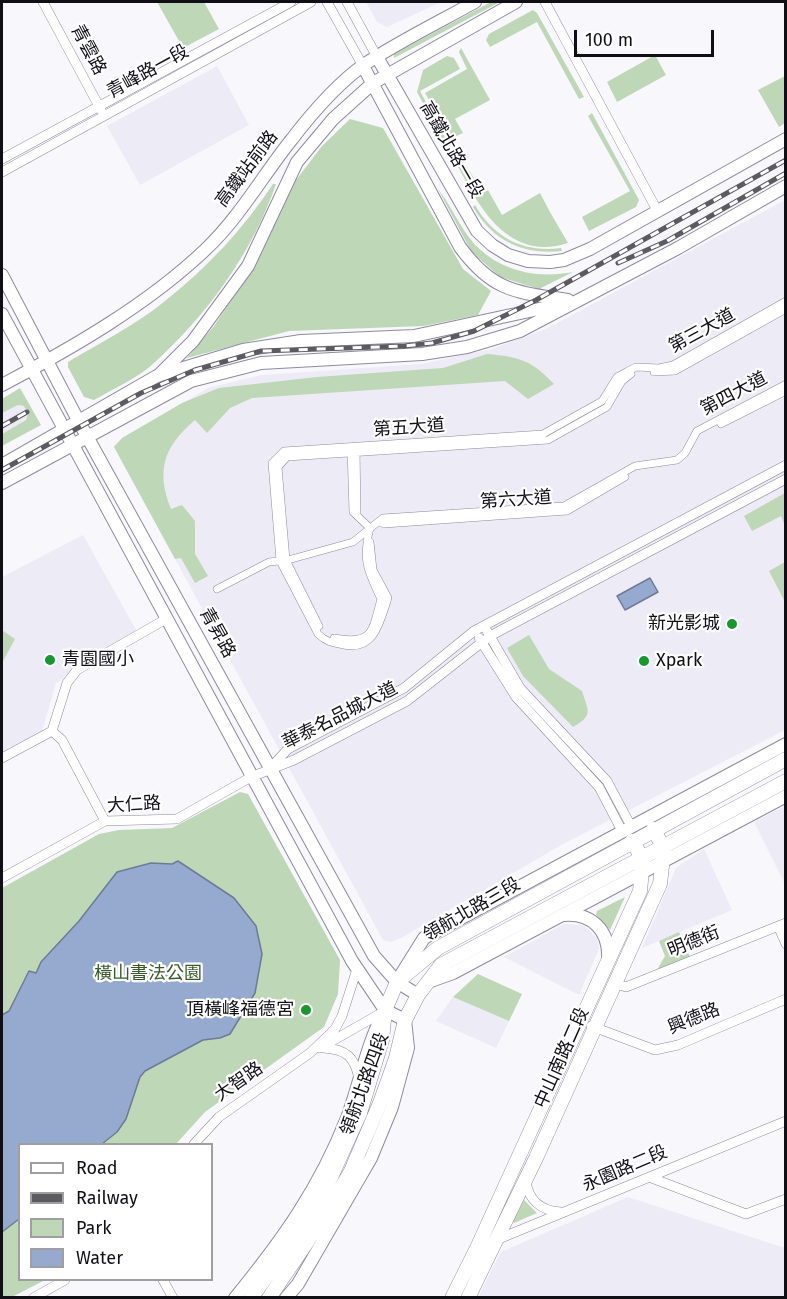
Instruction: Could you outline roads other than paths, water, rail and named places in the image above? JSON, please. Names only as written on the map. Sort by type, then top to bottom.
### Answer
[{"type":"main road","name":"領航北路三段","points":[[397,982],[438,948],[628,832],[653,829],[786,759]]},
{"type":"main road","name":"領航北路三段","points":[[405,1020],[418,994],[445,961],[643,866],[786,781]]},
{"type":"main road","points":[[653,829],[664,854]]},
{"type":"main road","points":[[628,832],[643,866]]},
{"type":"main road","name":"中山南路二段","points":[[468,1298],[526,1180],[660,884],[664,854]]},
{"type":"main road","name":"中山南路二段","points":[[452,1298],[640,891],[643,866]]},
{"type":"main road","name":"領航北路四段","points":[[251,1298],[311,1215],[331,1177],[360,1113],[382,1040],[385,1010],[397,982]]},
{"type":"main road","name":"領航北路四段","points":[[269,1298],[324,1217],[351,1171],[393,1067],[405,1020]]},
{"type":"street","name":"青雲路","points":[[43,2],[101,111]]},
{"type":"street","name":"青峰路一段","points":[[2,172],[101,111],[291,2]]},
{"type":"street","name":"青峰路一段","points":[[2,159],[101,111],[311,2]]},
{"type":"street","points":[[327,2],[363,66]]},
{"type":"street","points":[[347,2],[377,57]]},
{"type":"street","name":"高鐵站前路","points":[[46,361],[147,297],[205,249],[257,188],[292,138],[363,66],[476,2]]},
{"type":"street","points":[[373,83],[516,2]]},
{"type":"street","points":[[545,2],[658,212]]},
{"type":"street","name":"高鐵北路一段","points":[[377,57],[477,231],[492,246],[508,255],[528,261],[564,260],[658,212],[786,139]]},
{"type":"street","name":"高鐵北路一段","points":[[363,66],[460,247],[472,263],[491,280],[512,292],[575,301]]},
{"type":"street","name":"高鐵站前路","points":[[157,376],[193,341],[248,266],[297,162],[333,119],[373,83]]},
{"type":"street","points":[[2,483],[87,435],[191,381],[261,363],[422,354],[467,347],[520,331],[678,248],[786,186]]},
{"type":"street","name":"青昇路","points":[[2,275],[79,422],[374,956],[397,982],[418,994]]},
{"type":"street","points":[[2,465],[157,376],[243,350],[273,344],[414,336],[575,301]]},
{"type":"street","name":"第三大道","points":[[629,373],[636,367],[659,368],[673,365],[786,301]]},
{"type":"street","name":"第三大道","points":[[629,373],[675,371],[786,309]]},
{"type":"street","points":[[2,314],[63,431],[357,969],[385,1010],[405,1020]]},
{"type":"street","points":[[2,385],[46,361]]},
{"type":"street","name":"第五大道","points":[[283,561],[272,463],[284,451],[353,449],[543,434],[602,401],[617,377],[629,373]]},
{"type":"street","name":"第四大道","points":[[678,461],[697,431],[786,384]]},
{"type":"street","name":"第四大道","points":[[678,461],[688,456],[700,435],[786,391]]},
{"type":"street","points":[[283,561],[318,634],[326,641],[356,647],[373,638],[388,598],[373,570],[370,542],[367,540],[370,528],[353,512],[353,449]]},
{"type":"street","name":"第六大道","points":[[217,590],[269,562],[283,561],[353,542],[380,522],[384,524],[567,511],[637,469],[678,461]]},
{"type":"street","name":"華泰名品城大道","points":[[270,768],[288,749],[404,688],[484,625],[786,465]]},
{"type":"street","name":"華泰名品城大道","points":[[270,768],[294,760],[407,701],[490,636],[786,479]]},
{"type":"street","points":[[2,759],[52,731],[67,682],[76,670],[166,619]]},
{"type":"street","points":[[484,625],[520,688],[607,781],[628,832]]},
{"type":"street","points":[[474,631],[516,697],[599,787],[628,832]]},
{"type":"street","points":[[52,731],[62,740],[105,821]]},
{"type":"street","name":"領航北路三段","points":[[628,832],[786,744]]},
{"type":"street","name":"大仁路","points":[[2,878],[105,821],[177,819],[270,768]]},
{"type":"street","name":"領航北路三段","points":[[664,854],[786,796]]},
{"type":"street","name":"領航北路三段","points":[[428,982],[453,973],[562,915],[643,866]]},
{"type":"street","points":[[562,915],[574,914],[586,917],[599,925],[606,937],[608,962]]},
{"type":"street","points":[[782,924],[786,944]]},
{"type":"street","name":"明德街","points":[[615,984],[626,987],[782,924]]},
{"type":"street","name":"大智路","points":[[310,1053],[335,1029],[346,1005],[357,969]]},
{"type":"street","name":"興德路","points":[[581,1021],[655,1050],[678,1045],[786,999]]},
{"type":"street","name":"大智路","points":[[195,1143],[219,1117],[310,1053],[385,1010]]},
{"type":"street","name":"領航北路四段","points":[[235,1298],[282,1240],[316,1186],[346,1119],[360,1081],[370,1039],[385,1010]]},
{"type":"street","name":"領航北路四段","points":[[286,1298],[298,1284],[371,1158],[392,1107],[408,1048],[405,1020]]},
{"type":"street","points":[[320,1048],[347,1053],[356,1062],[360,1081]]},
{"type":"street","name":"永園路二段","points":[[477,1248],[786,1120]]},
{"type":"street","points":[[649,1177],[746,1214],[786,1199]]},
{"type":"street","points":[[526,1180],[527,1189],[538,1206],[549,1212],[563,1213]]},
{"type":"street","points":[[33,1298],[63,1281]]},
{"type":"street","points":[[164,1281],[173,1298]]},
{"type":"water","points":[[650,578],[658,592],[625,610],[617,596]]},
{"type":"water","points":[[178,861],[234,898],[256,926],[262,954],[255,993],[230,1034],[203,1040],[145,1071],[140,1077],[126,1119],[117,1132],[103,1143],[18,1143],[18,1220],[2,1232],[2,1015],[9,1011],[29,971],[36,973],[41,962],[79,921],[117,872],[151,863],[172,864]]},
{"type":"railway","points":[[2,470],[141,393],[195,370],[261,351],[405,346],[432,343],[474,331],[536,300],[786,160]]},
{"type":"railway","points":[[618,263],[667,241],[786,173]]},
{"type":"railway","points":[[2,426],[27,412]]},
{"type":"place","name":"新光影城","points":[[732,624]]},
{"type":"place","name":"青園國小","points":[[50,660]]},
{"type":"place","name":"Xpark","points":[[644,661]]},
{"type":"place","name":"頂橫峰福德宮","points":[[306,1010]]},
{"type":"park label","name":"橫山書法公園","points":[[148,974]]}]
